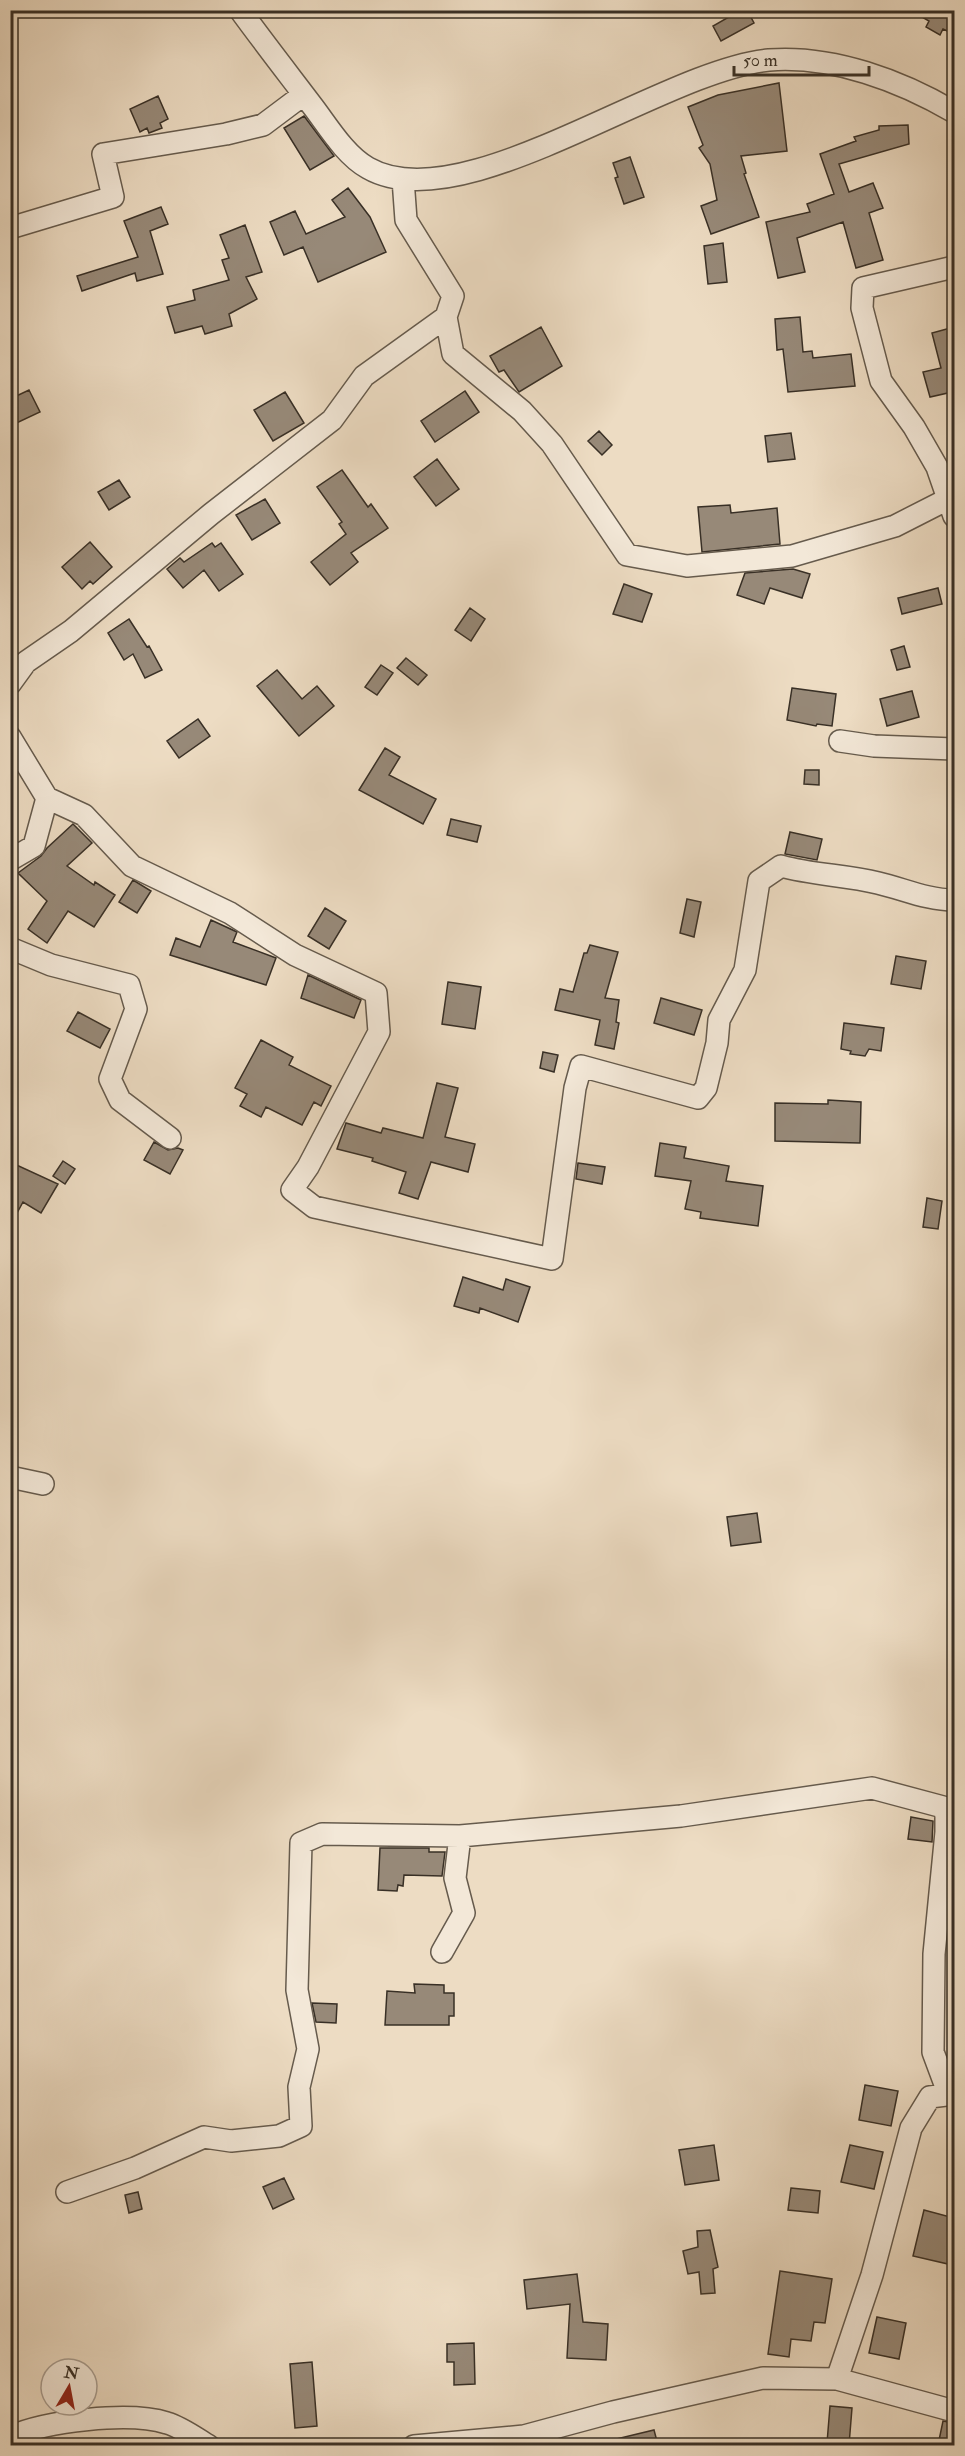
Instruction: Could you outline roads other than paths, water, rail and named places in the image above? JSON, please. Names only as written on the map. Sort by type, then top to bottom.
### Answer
[{"type":"street","points":[[240,10],[339,142],[367,168],[403,179],[445,179],[504,162],[723,69],[769,60],[802,60],[871,75],[892,81],[954,112]]},
{"type":"street","points":[[10,228],[113,197],[103,154],[226,134],[263,125],[303,94]]},
{"type":"street","points":[[403,179],[405,220],[453,296],[446,316],[453,354],[522,411],[552,444],[627,555],[687,566],[792,556],[951,508],[937,467],[914,427],[881,381],[862,308],[863,288],[954,267]]},
{"type":"street","points":[[10,684],[26,662],[71,631],[211,514],[332,420],[364,376],[446,316]]},
{"type":"street","points":[[10,737],[47,798],[84,815],[132,866],[230,913],[295,955],[376,993],[379,1032],[308,1167],[292,1190],[314,1207],[552,1259],[575,1088],[581,1066],[698,1098],[705,1088],[708,1077],[717,1043],[719,1020],[745,970],[759,881],[781,866],[806,873],[876,882],[936,900],[954,900]]},
{"type":"street","points":[[840,741],[874,746],[954,748]]},
{"type":"street","points":[[10,860],[34,846],[47,798]]},
{"type":"street","points":[[10,948],[51,965],[129,985],[136,1010],[110,1079],[120,1100],[170,1138]]},
{"type":"street","points":[[10,1477],[42,1484]]},
{"type":"street","points":[[67,2192],[135,2168],[204,2137],[231,2141],[279,2136],[301,2126],[299,2087],[308,2049],[297,1990],[301,1843],[322,1834],[459,1836],[681,1816],[872,1788],[943,1807],[946,1815],[934,1954],[933,2052],[952,2094],[930,2097],[911,2128],[872,2275],[837,2379]]},
{"type":"street","points":[[442,1952],[464,1913],[455,1878],[459,1836]]},
{"type":"street","points":[[414,2445],[524,2436],[613,2412],[763,2378],[837,2379],[954,2411]]},
{"type":"street","points":[[10,2437],[27,2430],[115,2417],[168,2423],[209,2445]]}]
